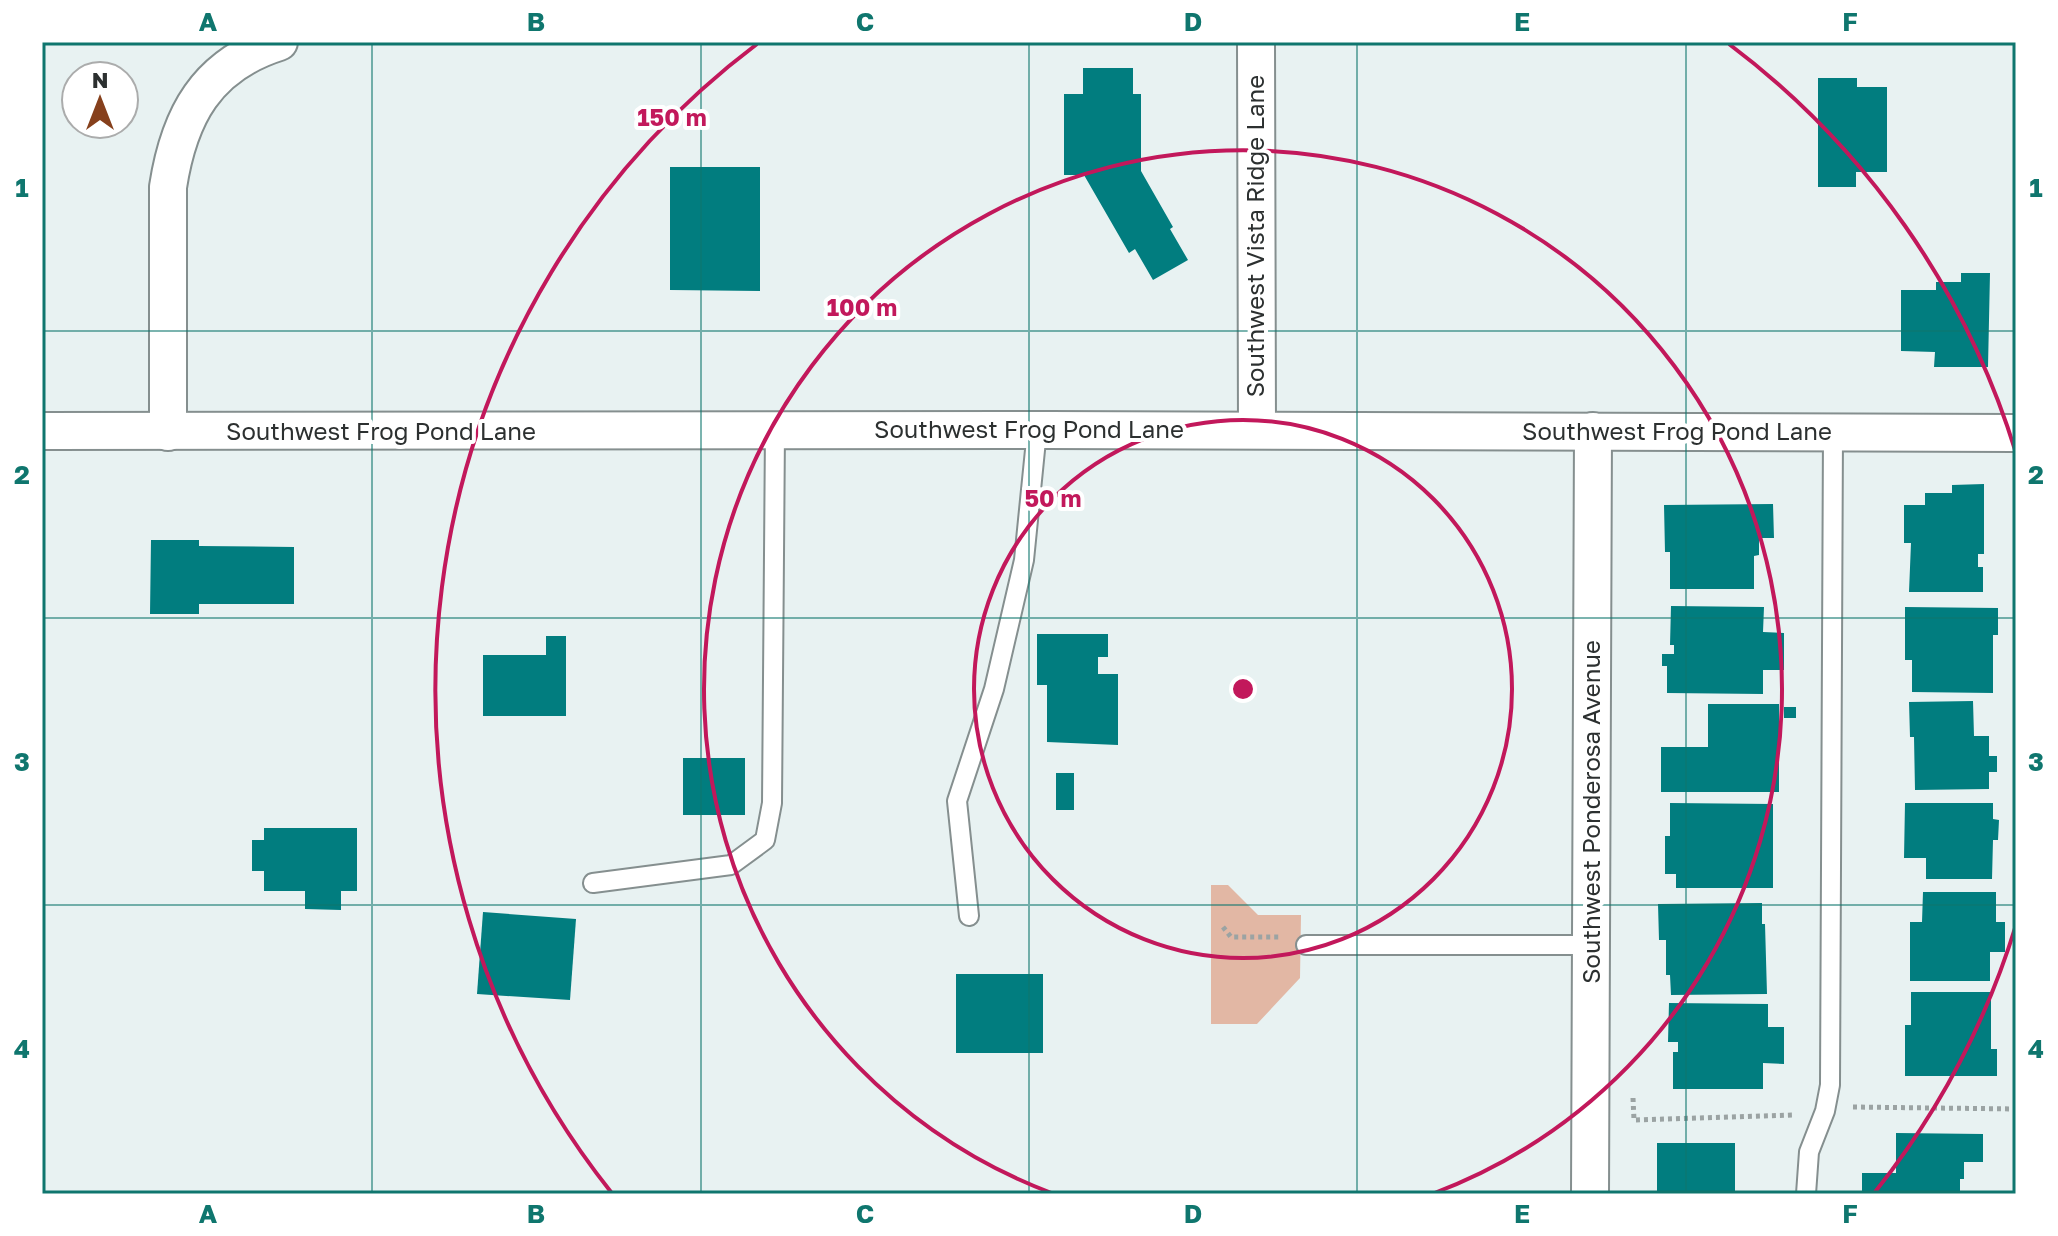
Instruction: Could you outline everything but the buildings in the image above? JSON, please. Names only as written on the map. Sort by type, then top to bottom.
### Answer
[{"type":"street","points":[[168,432],[168,187],[173,154],[187,117],[205,87],[229,66],[264,46],[279,42]]},
{"type":"street","name":"Southwest Vista Ridge Lane","points":[[1256,42],[1257,430]]},
{"type":"street","name":"Southwest Frog Pond Lane","points":[[42,431],[2016,433]]},
{"type":"street","name":"Southwest Ponderosa Avenue","points":[[1590,1194],[1593,431]]},
{"type":"lane","points":[[593,883],[731,865],[765,840],[772,803],[775,430]]},
{"type":"lane","points":[[969,916],[957,801],[994,689],[1024,560],[1037,430]]},
{"type":"lane","points":[[1806,1194],[1809,1152],[1825,1111],[1830,1085],[1833,433]]},
{"type":"lane","points":[[1306,945],[1591,945]]},
{"type":"path","points":[[1223,927],[1231,937],[1285,937]]},
{"type":"shaded area","points":[[1211,885],[1228,885],[1258,915],[1301,915],[1300,978],[1257,1024],[1211,1024]]}]
